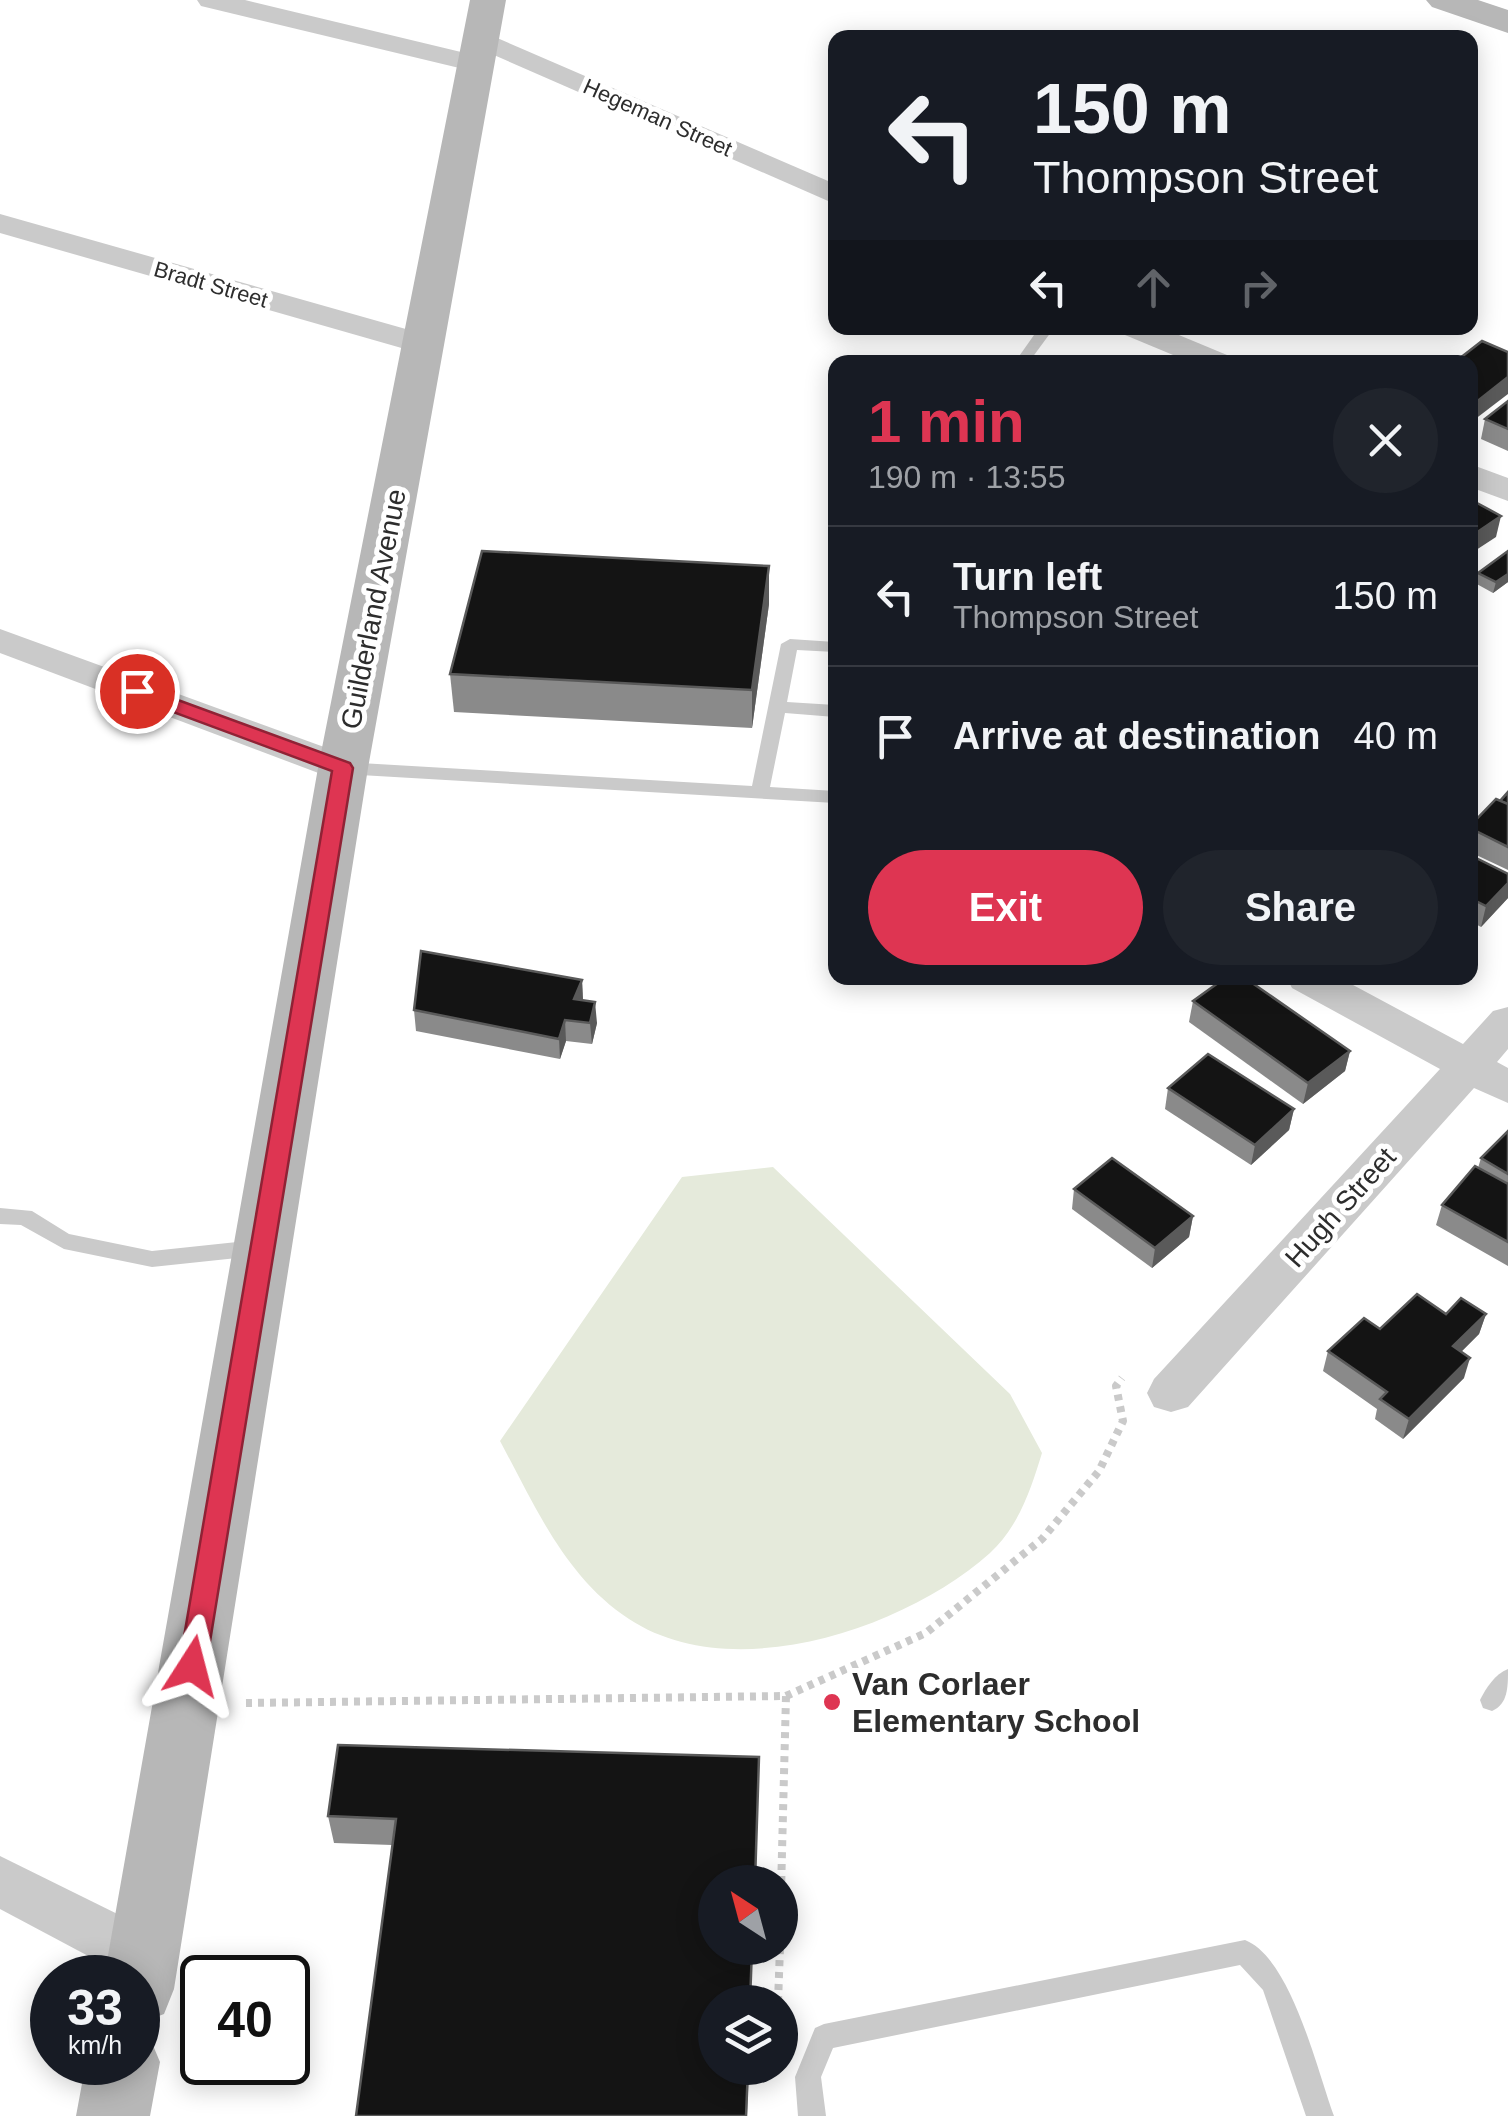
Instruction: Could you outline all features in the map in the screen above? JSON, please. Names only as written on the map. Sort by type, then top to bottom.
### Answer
[{"type":"street","name":"Hegeman Street","points":[[211,0],[481,34],[828,192]]},
{"type":"street","points":[[1465,3],[1508,22]]},
{"type":"street","name":"Guilderland Avenue","points":[[144,1955],[343,768],[481,34]]},
{"type":"street","name":"Bradt Street","points":[[0,224],[423,344]]},
{"type":"street","points":[[1152,335],[1200,355]]},
{"type":"street","points":[[1478,478],[1508,491]]},
{"type":"street","points":[[0,640],[343,768]]},
{"type":"street","points":[[1320,985],[1508,1087]]},
{"type":"street","name":"Hugh Street","points":[[1171,1393],[1508,1022]]},
{"type":"street","points":[[0,1882],[114,1955]]},
{"type":"street","points":[[113,2116],[119,2085]]},
{"type":"lane","points":[[760,793],[790,644],[828,647]]},
{"type":"lane","points":[[777,706],[828,710]]},
{"type":"lane","points":[[343,768],[828,796]]},
{"type":"lane","points":[[0,1216],[25,1217],[64,1241],[152,1259],[263,1248]]},
{"type":"lane","points":[[812,2116],[808,2078],[824,2036],[1244,1952],[1273,1982],[1320,2116]]},
{"type":"path","points":[[186,1704],[786,1696],[926,1633],[1042,1539],[1099,1471],[1123,1421],[1116,1386],[1132,1366]]},
{"type":"path","points":[[782,1865],[786,1696]]},
{"type":"shaded area","points":[[773,1167],[1010,1394],[1042,1453],[1009,1531],[990,1553],[954,1580],[912,1605],[866,1625],[816,1640],[766,1648],[717,1648],[671,1639],[629,1619],[587,1583],[539,1515],[500,1441],[682,1177]]},
{"type":"building","points":[[1482,341],[1508,352],[1508,377],[1478,401],[1478,355],[1464,355]]},
{"type":"building","points":[[1508,401],[1508,429],[1485,419]]},
{"type":"building","points":[[1478,504],[1501,516],[1478,532]]},
{"type":"building","points":[[482,551],[769,566],[752,690],[450,674]]},
{"type":"building","points":[[1508,551],[1508,574],[1496,582],[1478,573]]},
{"type":"building","points":[[1496,799],[1508,804],[1508,847],[1478,832],[1478,818]]},
{"type":"building","points":[[1478,859],[1508,874],[1508,883],[1486,906],[1478,902]]},
{"type":"building","points":[[421,951],[582,980],[574,999],[595,1002],[590,1023],[565,1020],[559,1039],[414,1010]]},
{"type":"building","points":[[1215,985],[1255,985],[1350,1051],[1308,1083],[1193,1001]]},
{"type":"building","points":[[1208,1054],[1294,1109],[1255,1145],[1168,1088]]},
{"type":"building","points":[[1508,1131],[1508,1174],[1481,1158]]},
{"type":"building","points":[[1112,1158],[1193,1216],[1155,1248],[1074,1189]]},
{"type":"building","points":[[1475,1166],[1508,1184],[1508,1242],[1442,1205]]},
{"type":"building","points":[[1417,1294],[1446,1314],[1461,1298],[1486,1314],[1453,1346],[1470,1358],[1409,1419],[1380,1399],[1387,1392],[1328,1351],[1364,1318],[1380,1329]]},
{"type":"building","points":[[338,1745],[759,1757],[756,1865],[698,1865],[698,1965],[751,1965],[751,1985],[698,1985],[698,2085],[747,2085],[746,2116],[356,2116],[396,1819],[328,1816]]},
{"type":"place","name":"Van Corlaer Elementary School","points":[[832,1702]]},
{"type":"route","points":[[137,691],[343,768],[192,1666]]}]
